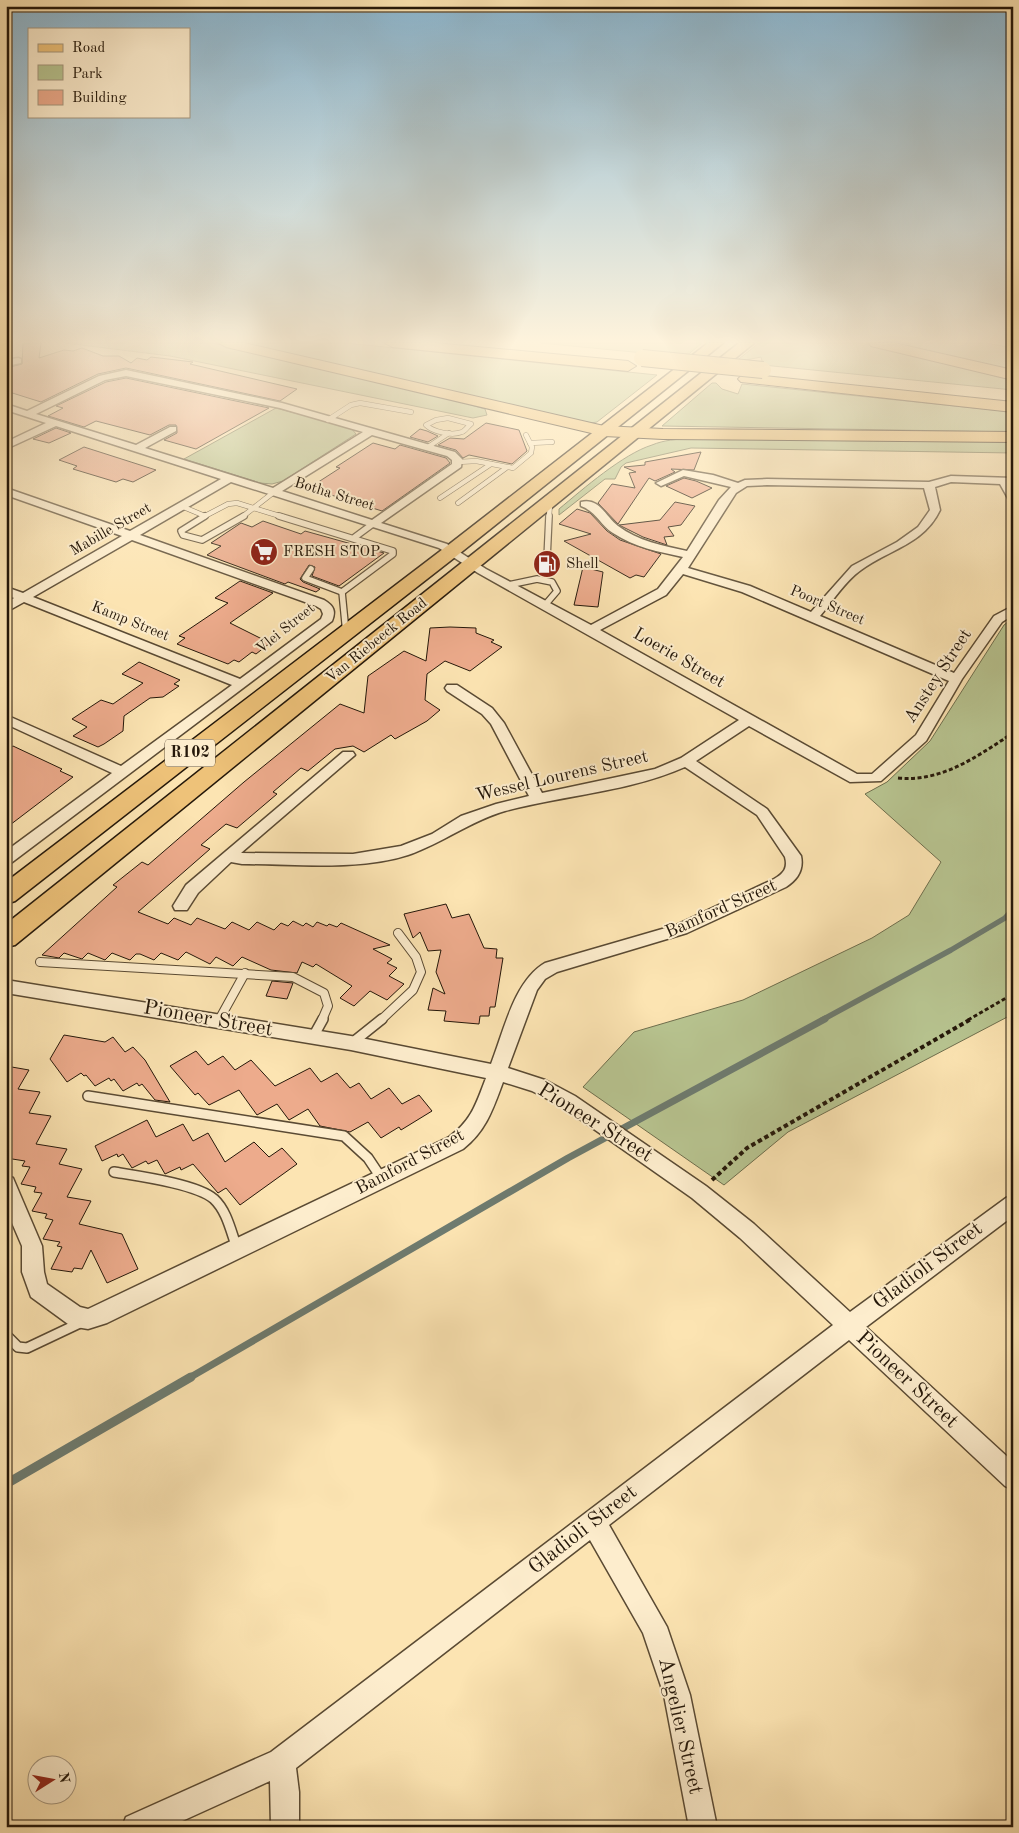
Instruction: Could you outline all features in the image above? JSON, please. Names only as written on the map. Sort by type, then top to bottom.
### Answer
[{"type":"highway","points":[[593,429],[636,434],[1013,437]]},
{"type":"main road","name":"Van Riebeeck Road","points":[[6,895],[607,429]]},
{"type":"main road","name":"Van Riebeeck Road","points":[[6,938],[643,429]]},
{"type":"main road","points":[[6,918],[40,891],[100,852],[128,839]]},
{"type":"street","points":[[6,446],[42,429]]},
{"type":"street","name":"Botha Street","points":[[77,429],[453,550],[472,564]]},
{"type":"street","points":[[138,448],[172,429]]},
{"type":"street","points":[[361,429],[451,454],[458,462],[457,465],[374,523]]},
{"type":"street","points":[[274,492],[370,431]]},
{"type":"street","points":[[661,483],[679,470],[738,486],[767,482],[929,485],[946,480],[1009,481],[1013,498]]},
{"type":"street","name":"Mabille Street","points":[[6,608],[230,478]]},
{"type":"street","points":[[813,617],[853,571],[907,540],[928,521],[935,510],[929,485]]},
{"type":"street","points":[[591,630],[657,596],[681,570],[689,554],[724,500],[738,486]]},
{"type":"street","name":"Vlei Street","points":[[6,491],[320,603],[327,607],[330,614],[326,621],[6,859]]},
{"type":"street","points":[[585,504],[599,508],[612,528],[628,538],[641,543],[689,554]]},
{"type":"street","name":"Loerie Street","points":[[472,564],[843,774],[855,779],[875,777]]},
{"type":"street","name":"Poort Street","points":[[681,570],[746,589],[956,679]]},
{"type":"street","name":"Kamp Street","points":[[6,591],[242,684]]},
{"type":"street","name":"Anstey Street","points":[[875,777],[921,738],[956,679],[998,619],[1013,610]]},
{"type":"street","points":[[452,688],[487,711],[497,723],[538,799]]},
{"type":"street","points":[[6,719],[123,772]]},
{"type":"street","name":"Wessel Lourens Street","points":[[228,856],[251,859],[353,859],[386,855],[426,843],[466,819],[481,813],[659,773],[686,761],[749,720]]},
{"type":"street","points":[[181,906],[192,889],[228,856],[348,755]]},
{"type":"street","name":"Bamford Street","points":[[88,1319],[100,1316],[456,1143],[470,1132],[480,1118],[529,986],[544,970],[681,929],[780,884],[792,874],[795,862],[793,856],[762,812],[686,761]]},
{"type":"street","name":"Pioneer Street","points":[[6,986],[351,1043],[498,1073],[538,1085],[580,1108],[660,1162],[747,1230],[1013,1478]]},
{"type":"street","points":[[6,1184],[32,1246],[33,1272],[39,1290],[76,1317],[88,1319]]},
{"type":"street","name":"Gladioli Street","points":[[136,1827],[281,1762],[848,1326],[1013,1204]]},
{"type":"street","name":"Angelier Street","points":[[594,1522],[654,1626],[677,1694],[703,1827]]},
{"type":"street","points":[[281,1762],[285,1792],[285,1827]]},
{"type":"lane","points":[[431,429],[449,433],[462,432],[466,429]]},
{"type":"lane","points":[[428,447],[449,433]]},
{"type":"lane","points":[[458,462],[476,461],[506,468],[515,468],[531,453],[530,443],[526,435]]},
{"type":"lane","points":[[530,443],[552,442]]},
{"type":"lane","points":[[440,498],[490,464]]},
{"type":"lane","points":[[458,503],[506,468]]},
{"type":"lane","points":[[274,492],[254,509],[205,539],[195,540],[181,533],[184,528],[205,516],[228,504],[237,503],[254,509],[355,537],[395,552],[342,592]]},
{"type":"lane","points":[[546,559],[550,504]]},
{"type":"lane","points":[[181,506],[205,516]]},
{"type":"lane","points":[[355,537],[374,523]]},
{"type":"lane","points":[[311,569],[305,578],[342,592]]},
{"type":"lane","points":[[544,579],[546,569]]},
{"type":"lane","points":[[508,585],[544,579],[552,582],[557,591],[545,605]]},
{"type":"lane","points":[[342,592],[346,633]]},
{"type":"lane","points":[[351,1043],[412,992],[420,980],[420,964],[398,932]]},
{"type":"lane","points":[[40,962],[245,973],[294,978],[314,985],[325,993],[330,1004],[313,1037]]},
{"type":"lane","points":[[218,1021],[245,973]]},
{"type":"lane","points":[[88,1096],[344,1136],[368,1158],[382,1179]]},
{"type":"lane","points":[[114,1172],[200,1192],[214,1199],[228,1222],[237,1249]]},
{"type":"lane","points":[[6,1335],[18,1347],[27,1348],[88,1319]]},
{"type":"path","points":[[875,777],[902,779],[939,776],[1013,733]]},
{"type":"path","points":[[699,1192],[747,1148],[1013,994]]},
{"type":"green space","points":[[239,429],[351,429],[356,434],[283,481],[272,484],[260,483],[184,459]]},
{"type":"green space","points":[[811,429],[1013,429],[1013,432]]},
{"type":"green space","points":[[690,439],[1013,442],[1013,453],[691,448],[626,463],[621,467],[615,479],[605,479],[559,515],[559,509],[604,473],[629,456],[661,442]]},
{"type":"green space","points":[[1013,618],[1013,1014],[788,1132],[724,1185],[583,1087],[634,1032],[743,1000],[872,938],[909,915],[941,862],[865,794],[887,782],[930,741],[1004,625]]},
{"type":"building","points":[[55,429],[71,433],[49,443],[33,439]]},
{"type":"building","points":[[125,429],[162,429],[150,435]]},
{"type":"building","points":[[176,429],[232,429],[196,449],[164,440],[177,433]]},
{"type":"building","points":[[420,429],[438,436],[428,442],[410,437]]},
{"type":"building","points":[[478,429],[512,429],[519,430],[527,451],[512,464],[469,455],[463,458],[456,450],[438,445],[450,438],[464,439]]},
{"type":"building","points":[[373,443],[395,449],[400,445],[446,458],[450,463],[382,511],[309,488],[340,468],[336,467]]},
{"type":"building","points":[[84,447],[156,470],[133,482],[123,479],[116,482],[73,469],[77,466],[59,460]]},
{"type":"building","points":[[701,452],[694,470],[671,469],[675,472],[655,481],[649,478],[618,524],[598,503],[612,484],[635,488],[629,473],[636,472],[624,467],[645,465],[645,462]]},
{"type":"building","points":[[684,478],[712,488],[692,498],[666,486]]},
{"type":"building","points":[[675,502],[695,506],[681,525],[668,527],[674,536],[664,537],[667,545],[643,537],[619,525],[660,520]]},
{"type":"building","points":[[577,509],[590,513],[607,531],[620,540],[661,554],[644,577],[636,575],[630,578],[564,541],[591,534],[559,524]]},
{"type":"building","name":"FRESH STOP","points":[[263,521],[301,534],[305,531],[384,553],[339,586],[312,576],[315,567],[309,565],[300,579],[320,589],[316,592],[288,582],[285,584],[207,555],[221,546],[211,543],[241,523],[252,527]]},
{"type":"building","points":[[583,567],[603,572],[598,607],[574,605]]},
{"type":"building","points":[[240,581],[273,593],[230,623],[270,643],[256,654],[252,652],[239,662],[234,660],[228,664],[177,644],[185,638],[179,636],[228,603],[215,598]]},
{"type":"building","points":[[430,628],[476,628],[476,633],[494,640],[491,642],[502,647],[470,671],[445,661],[427,674],[425,700],[440,710],[427,721],[395,739],[391,735],[364,752],[353,746],[335,749],[308,771],[301,768],[273,792],[277,794],[237,828],[226,824],[201,845],[210,849],[138,912],[168,924],[174,918],[191,925],[197,918],[225,929],[232,922],[249,930],[257,922],[274,930],[281,923],[288,926],[293,921],[303,926],[306,923],[313,927],[317,922],[337,927],[341,923],[390,945],[373,949],[392,959],[387,963],[397,968],[389,976],[404,984],[387,1000],[370,991],[354,1006],[340,998],[352,986],[316,964],[313,967],[302,962],[297,973],[271,970],[242,957],[233,966],[216,957],[210,964],[186,952],[178,960],[161,953],[154,960],[140,954],[136,954],[130,960],[112,953],[105,960],[88,953],[82,959],[64,953],[59,958],[42,955],[117,887],[113,885],[142,862],[148,865],[244,782],[340,704],[364,713],[368,676],[404,651],[426,661]]},
{"type":"building","points":[[139,662],[180,680],[174,684],[179,686],[163,697],[150,698],[124,716],[123,731],[98,747],[73,736],[87,727],[72,719],[101,700],[113,704],[143,683],[122,674]]},
{"type":"building","points":[[13,746],[62,769],[60,771],[73,777],[6,828],[6,750]]},
{"type":"building","points":[[446,904],[452,918],[469,914],[484,948],[497,949],[496,958],[503,958],[495,1007],[490,1007],[489,1016],[480,1016],[479,1024],[444,1021],[446,1011],[428,1010],[433,988],[445,994],[436,972],[441,950],[428,951],[420,932],[413,938],[404,914]]},
{"type":"building","points":[[272,981],[293,983],[287,999],[266,996]]},
{"type":"building","points":[[64,1035],[105,1042],[113,1037],[125,1052],[133,1047],[145,1060],[170,1102],[155,1100],[142,1084],[139,1086],[137,1083],[123,1091],[114,1079],[111,1081],[109,1078],[95,1086],[86,1075],[84,1076],[81,1073],[67,1082],[50,1059]]},
{"type":"building","points":[[196,1051],[208,1065],[223,1056],[235,1070],[251,1060],[275,1086],[310,1068],[321,1082],[337,1073],[350,1088],[359,1083],[371,1099],[389,1088],[402,1104],[419,1095],[432,1111],[401,1130],[399,1127],[381,1138],[368,1122],[350,1132],[320,1126],[308,1109],[289,1120],[277,1104],[257,1115],[239,1090],[209,1105],[198,1093],[195,1095],[170,1066]]},
{"type":"building","points":[[6,1066],[29,1070],[18,1089],[40,1092],[29,1113],[51,1116],[36,1144],[67,1149],[59,1164],[82,1169],[67,1197],[91,1201],[79,1224],[122,1234],[138,1269],[107,1283],[91,1250],[82,1269],[74,1268],[72,1272],[51,1269],[62,1247],[57,1246],[60,1242],[43,1239],[53,1220],[45,1218],[47,1214],[32,1211],[42,1193],[34,1192],[36,1187],[21,1184],[30,1167],[22,1166],[25,1161],[6,1158]]},
{"type":"building","points":[[147,1120],[156,1137],[183,1124],[193,1141],[208,1133],[225,1162],[254,1142],[269,1157],[282,1148],[297,1164],[240,1205],[226,1188],[218,1193],[193,1164],[181,1170],[180,1167],[165,1174],[157,1160],[148,1164],[146,1161],[132,1168],[123,1154],[118,1157],[117,1154],[102,1161],[95,1146]]},
{"type":"waterway","points":[[822,1020],[951,950],[1005,918],[1013,909]]},
{"type":"waterway","points":[[189,1378],[568,1158],[825,1019]]},
{"type":"waterway","points":[[6,1484],[191,1377]]},
{"type":"place","name":"FRESH STOP","points":[[264,552]]},
{"type":"place","name":"Shell","points":[[547,564]]}]
